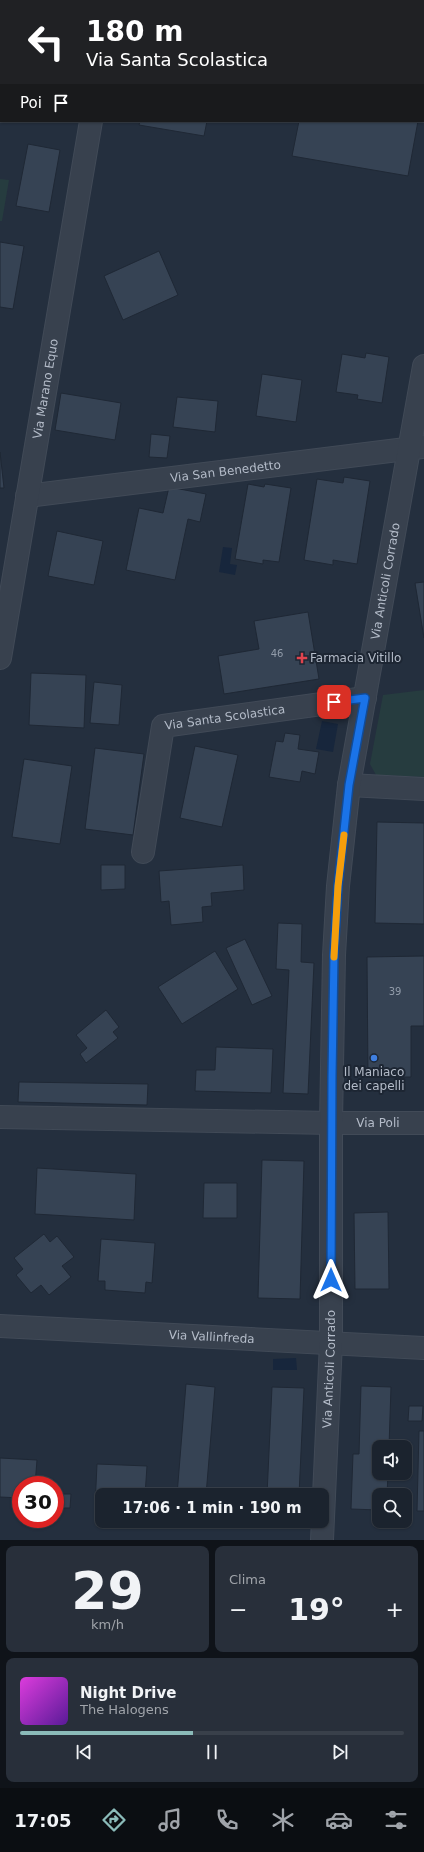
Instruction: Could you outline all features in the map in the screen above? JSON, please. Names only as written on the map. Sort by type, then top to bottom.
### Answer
[{"type":"street","name":"Via Marano Equo","points":[[0,658],[91,122]]},
{"type":"street","name":"Via Anticoli Corrado","points":[[322,1540],[331,1342],[331,1123],[334,955],[338,886],[349,785],[365,698],[417,448],[424,366]]},
{"type":"street","name":"Via San Benedetto","points":[[27,496],[417,448]]},
{"type":"street","name":"Via Santa Scolastica","points":[[143,852],[163,726],[365,698]]},
{"type":"street","points":[[349,785],[424,789]]},
{"type":"street","name":"Via Poli","points":[[0,1117],[331,1123],[424,1123]]},
{"type":"street","name":"Via Vallinfreda","points":[[0,1326],[424,1348]]},
{"type":"green space","points":[[0,179],[9,180],[2,221],[0,221]]},
{"type":"green space","points":[[424,690],[424,777],[376,775],[370,764],[383,695]]},
{"type":"water","points":[[223,547],[232,548],[230,564],[237,565],[235,575],[219,572]]},
{"type":"water","points":[[322,721],[338,724],[333,752],[316,749]]},
{"type":"water","points":[[296,1358],[297,1370],[273,1370],[273,1359]]},
{"type":"building","points":[[140,122],[207,122],[204,136],[139,125]]},
{"type":"building","points":[[299,122],[418,122],[408,176],[292,156]]},
{"type":"building","points":[[28,144],[60,150],[49,212],[16,206]]},
{"type":"building","points":[[0,242],[24,246],[13,309],[0,307]]},
{"type":"building","points":[[159,251],[178,295],[123,320],[104,276]]},
{"type":"building","points":[[366,353],[389,357],[382,403],[357,399],[358,395],[336,392],[342,354],[365,358]]},
{"type":"building","points":[[262,374],[302,380],[296,422],[256,416]]},
{"type":"building","points":[[61,393],[121,403],[115,440],[55,430]]},
{"type":"building","points":[[177,397],[218,401],[215,432],[173,427]]},
{"type":"building","points":[[151,434],[170,436],[167,458],[149,457]]},
{"type":"building","points":[[0,452],[4,488],[0,488]]},
{"type":"building","points":[[344,477],[370,481],[357,564],[333,560],[333,565],[304,560],[317,479],[343,483]]},
{"type":"building","points":[[248,484],[264,487],[265,484],[291,488],[279,562],[263,560],[263,564],[235,559]]},
{"type":"building","points":[[169,487],[206,494],[200,522],[188,519],[175,580],[126,570],[139,508],[163,513]]},
{"type":"building","points":[[57,531],[103,541],[94,585],[48,576]]},
{"type":"building","points":[[424,582],[424,638],[415,583]]},
{"type":"building","points":[[308,612],[319,679],[224,694],[218,656],[259,649],[254,621]]},
{"type":"building","points":[[31,673],[86,675],[84,728],[29,725]]},
{"type":"building","points":[[94,682],[122,685],[119,725],[90,723]]},
{"type":"building","points":[[285,733],[300,735],[298,749],[319,752],[315,774],[302,771],[300,782],[269,777],[276,741],[283,742]]},
{"type":"building","points":[[195,746],[238,755],[222,827],[180,818]]},
{"type":"building","points":[[95,748],[144,754],[133,835],[85,829]]},
{"type":"building","points":[[24,759],[72,766],[60,844],[12,837]]},
{"type":"building","points":[[377,822],[424,823],[424,924],[375,923]]},
{"type":"building","points":[[101,865],[125,865],[125,889],[101,890]]},
{"type":"building","points":[[243,865],[244,890],[211,893],[212,906],[202,907],[203,922],[171,925],[169,901],[161,902],[159,871]]},
{"type":"building","points":[[278,923],[302,924],[301,962],[314,963],[308,1094],[283,1093],[289,970],[276,969]]},
{"type":"building","points":[[245,939],[272,996],[252,1005],[226,948]]},
{"type":"building","points":[[215,951],[238,989],[182,1024],[158,987]]},
{"type":"building","points":[[424,956],[424,1026],[411,1026],[411,1077],[368,1077],[367,957]]},
{"type":"building","points":[[106,1010],[119,1027],[113,1032],[118,1038],[86,1063],[80,1054],[87,1048],[76,1035]]},
{"type":"building","points":[[216,1047],[273,1049],[271,1093],[195,1091],[196,1070],[215,1070]]},
{"type":"building","points":[[19,1082],[148,1084],[147,1105],[18,1102]]},
{"type":"building","points":[[262,1160],[304,1161],[300,1299],[258,1298]]},
{"type":"building","points":[[37,1168],[136,1174],[134,1220],[35,1214]]},
{"type":"building","points":[[204,1183],[237,1183],[237,1218],[203,1218]]},
{"type":"building","points":[[388,1212],[389,1289],[355,1289],[354,1213]]},
{"type":"building","points":[[44,1234],[50,1242],[57,1236],[74,1257],[62,1266],[71,1277],[49,1295],[41,1285],[31,1293],[16,1275],[23,1269],[14,1258]]},
{"type":"building","points":[[101,1239],[155,1243],[152,1283],[146,1282],[145,1293],[105,1290],[105,1281],[98,1281]]},
{"type":"building","points":[[186,1384],[215,1387],[207,1488],[178,1488]]},
{"type":"building","points":[[361,1386],[391,1387],[389,1440],[372,1440],[372,1480],[388,1480],[387,1488],[372,1488],[372,1510],[351,1509],[353,1454],[359,1454]]},
{"type":"building","points":[[272,1387],[304,1388],[299,1488],[267,1488]]},
{"type":"building","points":[[409,1406],[423,1406],[422,1421],[408,1421]]},
{"type":"building","points":[[419,1431],[424,1431],[424,1511],[417,1511]]},
{"type":"building","points":[[0,1458],[37,1460],[36,1476],[12,1476],[12,1498],[0,1497]]},
{"type":"building","points":[[97,1464],[147,1466],[145,1488],[96,1488]]},
{"type":"building","points":[[64,1494],[71,1494],[70,1508],[64,1508]]},
{"type":"slow traffic","points":[[334,957],[338,886],[344,835]]},
{"type":"place","name":"Farmacia Vitillo","points":[[302,658]]},
{"type":"place","name":"Il Maniaco dei capelli","points":[[374,1058]]},
{"type":"route","points":[[331,1280],[331,1123],[334,955],[338,886],[349,785],[365,698],[334,702]]}]
